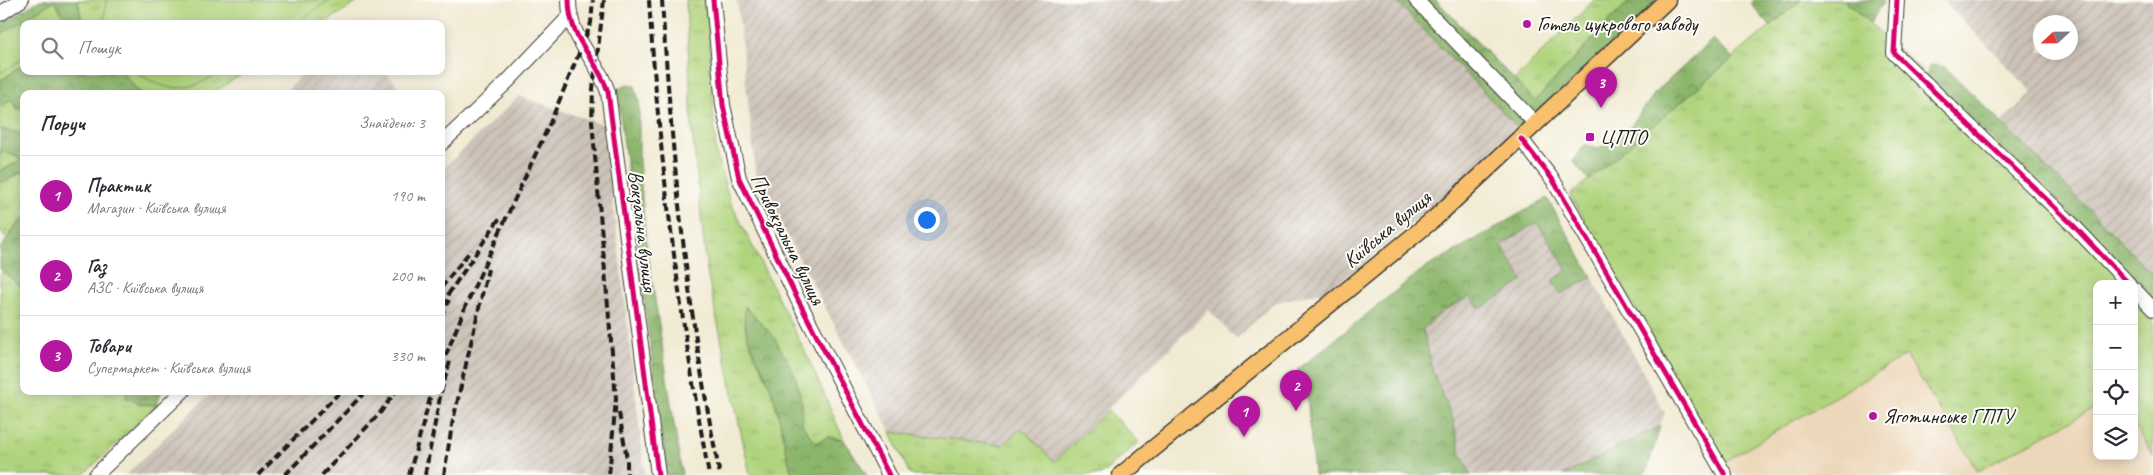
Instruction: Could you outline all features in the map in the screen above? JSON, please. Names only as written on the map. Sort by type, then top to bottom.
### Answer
[{"type":"main road","name":"Київська вулиця","points":[[1121,475],[1435,218],[1667,0]]},
{"type":"street","points":[[0,14],[21,0]]},
{"type":"street","name":"Вокзальна вулиця","points":[[569,0],[569,17],[576,35],[595,68],[603,77],[608,92],[658,475]]},
{"type":"street","name":"Привокзальна вулиця","points":[[713,0],[723,105],[739,178],[798,300],[889,475]]},
{"type":"street","points":[[1416,0],[1536,124]]},
{"type":"street","points":[[1898,0],[1894,53],[2072,224],[2125,280]]},
{"type":"street","points":[[445,140],[508,81],[569,17]]},
{"type":"street","points":[[1521,139],[1553,180],[1726,475]]},
{"type":"street","points":[[2138,293],[2153,309]]},
{"type":"street","points":[[96,475],[179,395]]},
{"type":"shaded area","points":[[737,0],[1395,0],[1520,130],[1434,206],[1330,290],[1274,303],[1236,339],[1209,310],[1054,462],[1002,445],[891,432],[756,176]]},
{"type":"shaded area","points":[[1943,0],[2153,0],[2153,275],[2002,122],[2032,92]]},
{"type":"shaded area","points":[[302,75],[388,75],[402,90],[286,90]]},
{"type":"shaded area","points":[[519,96],[604,125],[645,475],[126,475],[209,395],[445,395],[445,167]]},
{"type":"shaded area","points":[[1552,206],[1665,413],[1660,426],[1563,475],[1471,475],[1460,452],[1453,420],[1433,372],[1423,329],[1443,311],[1470,296],[1454,259]]},
{"type":"shaded area","name":"Яготинське ГПТУ","points":[[1906,354],[1978,471],[2093,409],[2093,460],[2138,460],[2138,432],[2153,456],[2153,475],[1732,475],[1724,462]]},
{"type":"green space","points":[[40,0],[78,0],[81,20],[50,20],[42,12],[29,20],[20,20],[20,26],[0,38],[0,25]]},
{"type":"green space","points":[[78,0],[361,0],[329,20],[81,20]]},
{"type":"green space","points":[[106,0],[330,0],[300,20],[104,20]]},
{"type":"green space","points":[[686,0],[707,0],[716,154],[730,201],[809,360],[844,440],[829,437],[816,443],[802,425],[802,404],[774,337],[745,307],[746,330],[752,349],[771,389],[792,475],[750,475],[707,272],[692,129]]},
{"type":"green space","points":[[1395,0],[1436,0],[1535,101],[1631,0],[1658,0],[1520,130]]},
{"type":"green space","points":[[1594,0],[1631,0],[1535,101],[1513,81]]},
{"type":"green space","points":[[1754,0],[1801,0],[1770,26],[1751,4]]},
{"type":"green space","points":[[1801,0],[1844,0],[2002,146],[2135,280],[2093,280],[2093,409],[1978,471],[1906,355],[1724,462],[1570,195]]},
{"type":"green space","points":[[1844,0],[1882,0],[1884,2],[1870,23]]},
{"type":"green space","points":[[54,1],[66,20],[32,20],[30,16]]},
{"type":"green space","points":[[42,12],[50,20],[29,20]]},
{"type":"green space","points":[[20,23],[20,60],[0,73],[0,35]]},
{"type":"green space","points":[[20,26],[20,67],[0,81],[0,38]]},
{"type":"green space","points":[[1713,39],[1733,58],[1589,180],[1573,161],[1585,145],[1600,148],[1627,131],[1655,93]]},
{"type":"green space","points":[[1929,65],[1945,67],[2092,212],[2153,275],[2153,298],[2138,282],[2138,280],[2136,280],[2078,220],[1927,75]]},
{"type":"green space","points":[[20,67],[20,75],[124,75],[138,90],[20,90],[20,109],[18,110],[12,99],[0,107],[0,81]]},
{"type":"green space","points":[[124,75],[241,75],[217,90],[138,90]]},
{"type":"green space","points":[[141,75],[214,75],[199,84],[178,88],[157,84]]},
{"type":"green space","points":[[627,84],[635,86],[639,101],[639,161],[646,241],[682,475],[667,475],[617,90]]},
{"type":"green space","points":[[12,99],[18,110],[20,109],[20,133],[0,129],[0,107]]},
{"type":"green space","points":[[0,129],[20,133],[20,159],[15,155],[3,152],[0,156]]},
{"type":"green space","points":[[3,152],[15,155],[20,159],[20,161],[0,171],[0,156]]},
{"type":"green space","points":[[20,161],[20,173],[4,182],[0,181],[0,171]]},
{"type":"green space","points":[[20,173],[20,222],[17,224],[9,240],[0,232],[0,181],[4,182]]},
{"type":"green space","points":[[1547,198],[1592,277],[1561,294],[1552,281],[1567,270],[1537,222],[1501,245],[1523,281],[1480,309],[1470,296],[1443,311],[1423,329],[1433,372],[1453,420],[1460,452],[1471,475],[1314,475],[1307,394],[1297,370],[1422,270]]},
{"type":"green space","points":[[20,223],[20,286],[0,269],[0,248]]},
{"type":"green space","points":[[3,271],[20,286],[20,395],[126,395],[126,397],[138,404],[157,405],[83,475],[0,475],[0,275]]},
{"type":"green space","points":[[2138,283],[2153,298],[2153,456],[2138,432]]},
{"type":"green space","points":[[745,306],[774,337],[795,375],[802,404],[802,425],[816,443],[828,437],[844,440],[867,475],[792,475],[771,389],[752,349],[746,329]]},
{"type":"green space","points":[[126,395],[160,395],[157,405],[138,404],[126,397]]},
{"type":"green space","points":[[1108,410],[1139,442],[1101,475],[910,475],[891,432],[1002,445],[1022,428],[1054,462]]},
{"type":"green space","points":[[1660,426],[1647,471],[1640,475],[1563,475]]},
{"type":"railway","points":[[445,357],[466,305],[550,123],[582,46],[591,23],[593,0]]},
{"type":"railway","points":[[604,0],[593,89],[592,121],[616,399],[609,475]]},
{"type":"railway","points":[[649,0],[653,60],[672,238],[689,357],[709,475]]},
{"type":"railway","points":[[662,0],[676,179],[690,298],[720,475]]},
{"type":"railway","points":[[445,299],[501,216]]},
{"type":"railway","points":[[445,283],[471,250]]},
{"type":"railway","points":[[444,475],[452,425],[488,269]]},
{"type":"railway","points":[[445,308],[449,300]]},
{"type":"railway","points":[[445,378],[451,358]]},
{"type":"railway","points":[[258,475],[337,395]]},
{"type":"railway","points":[[285,475],[362,395]]},
{"type":"railway","points":[[322,475],[380,413],[393,395]]},
{"type":"railway","points":[[409,475],[431,395]]},
{"type":"railway","points":[[425,475],[440,395]]},
{"type":"railway","points":[[619,413],[627,459],[627,475]]},
{"type":"cycle path","points":[[569,0],[570,14],[578,38],[597,69],[608,92],[658,475]]},
{"type":"cycle path","points":[[713,0],[723,105],[739,178],[798,300],[889,475]]},
{"type":"cycle path","points":[[1897,0],[1894,53],[2072,224],[2125,280]]},
{"type":"cycle path","points":[[1521,139],[1553,180],[1725,475]]},
{"type":"place","name":"Готель цукрового заводу","points":[[1527,24]]},
{"type":"place","name":"Товари","points":[[1601,108]]},
{"type":"place","name":"ЦПТО","points":[[1590,137]]},
{"type":"place","name":"Газ","points":[[1296,411]]},
{"type":"place","name":"Яготинське ГПТУ","points":[[1873,416]]},
{"type":"place","name":"Практик","points":[[1244,437]]}]
